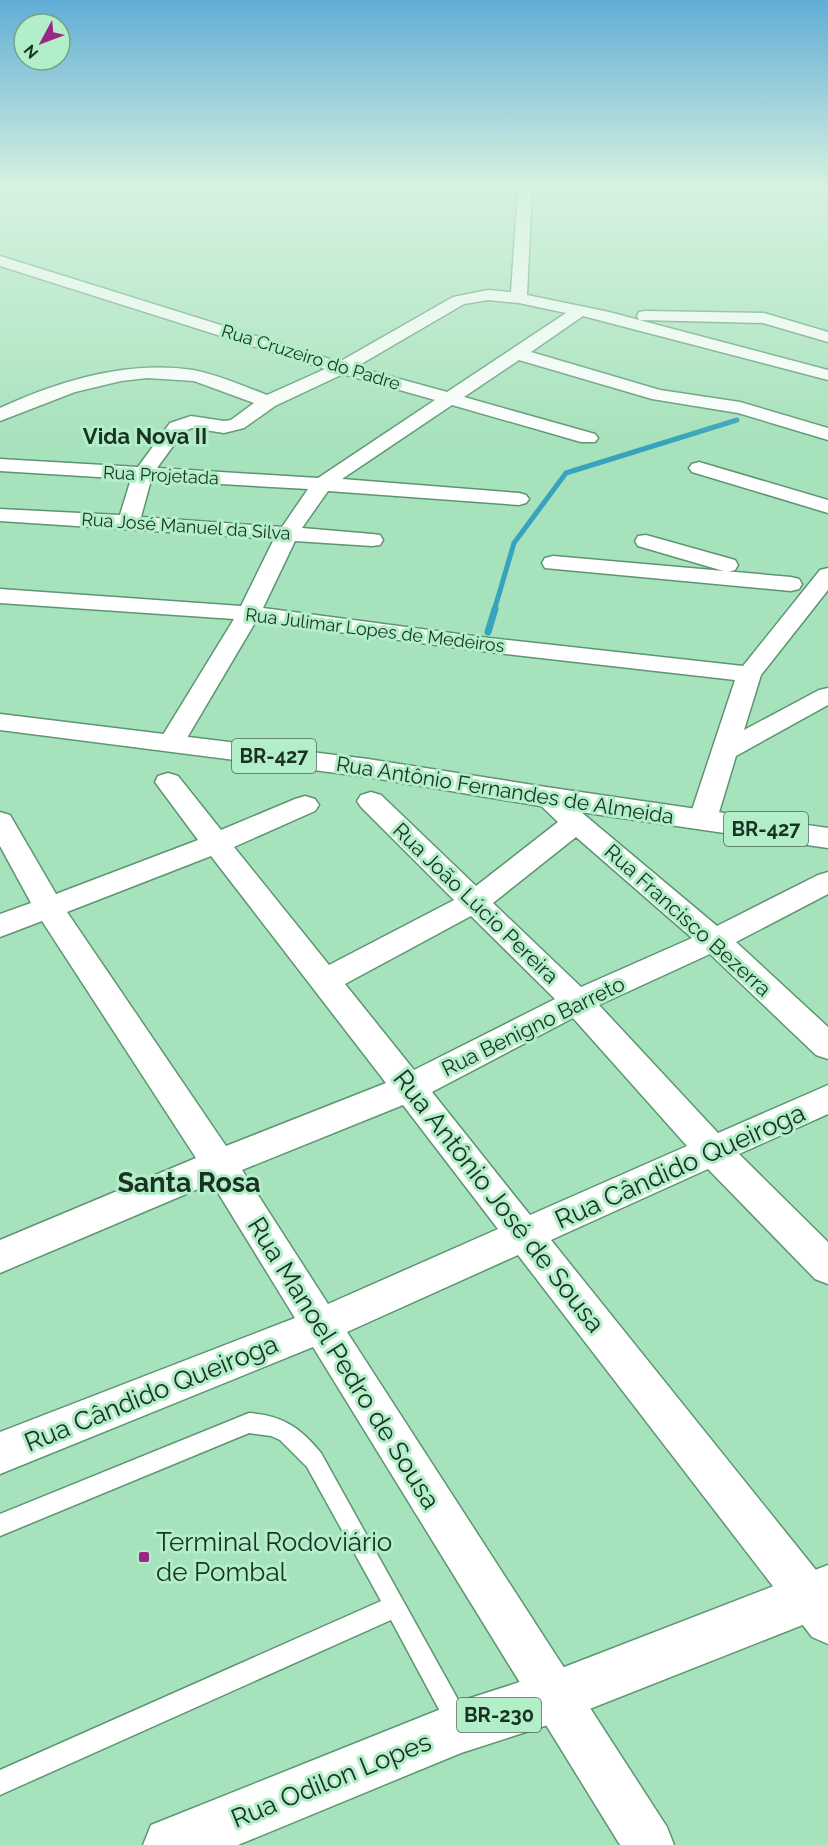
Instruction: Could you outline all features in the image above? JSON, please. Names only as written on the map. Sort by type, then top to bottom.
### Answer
[{"type":"highway","name":"Rua Antônio Fernandes de Almeida","points":[[1,722],[368,768],[546,797],[828,838]]},
{"type":"highway","name":"Rua Odilon Lopes","points":[[171,1845],[461,1727],[554,1697],[822,1603]]},
{"type":"street","name":"Rua Cruzeiro do Padre","points":[[35,272],[341,368],[588,438]]},
{"type":"street","points":[[519,298],[520,272]]},
{"type":"street","points":[[129,522],[142,475],[180,424],[191,422],[230,426],[237,424],[268,402],[341,368],[459,300],[488,295],[519,298],[609,317],[828,375]]},
{"type":"street","points":[[171,742],[249,613],[288,533],[322,484],[580,311]]},
{"type":"street","points":[[609,317],[752,316],[774,320],[828,337]]},
{"type":"street","points":[[519,354],[658,395],[740,408],[828,434]]},
{"type":"street","points":[[0,415],[48,393],[142,374],[195,376],[268,402]]},
{"type":"street","name":"Rua Projetada","points":[[0,465],[322,484],[519,499]]},
{"type":"street","points":[[699,468],[828,507]]},
{"type":"street","name":"Rua José Manuel da Silva","points":[[0,515],[372,540]]},
{"type":"street","points":[[646,541],[792,584]]},
{"type":"street","points":[[553,563],[824,586]]},
{"type":"street","points":[[703,819],[749,674],[824,586]]},
{"type":"street","name":"Rua Julimar Lopes de Medeiros","points":[[0,596],[249,613],[489,645],[749,674]]},
{"type":"street","points":[[723,752],[828,695]]},
{"type":"street","name":"Rua Antônio José de Sousa","points":[[168,782],[525,1235],[822,1603]]},
{"type":"street","name":"Rua Francisco Bezerra","points":[[546,797],[714,940],[828,1046]]},
{"type":"street","name":"Rua João Lúcio Pereira","points":[[371,801],[577,1002],[713,1151],[828,1267]]},
{"type":"street","points":[[0,927],[215,844],[305,805]]},
{"type":"street","name":"Rua Manoel Pedro de Sousa","points":[[0,821],[50,908],[322,1325],[649,1845]]},
{"type":"street","points":[[325,981],[476,901],[578,822]]},
{"type":"street","name":"Rua Benigno Barreto","points":[[0,1257],[219,1164],[410,1088],[577,1002],[714,940],[828,882]]},
{"type":"street","name":"Rua Cândido Queiroga","points":[[0,1453],[322,1325],[828,1100]]},
{"type":"lane","points":[[0,1525],[249,1423],[270,1424],[285,1430],[314,1460],[461,1727]]},
{"type":"lane","points":[[0,1783],[396,1606]]},
{"type":"waterway","points":[[494,611],[514,543],[566,473],[737,420]]},
{"type":"waterway","points":[[488,632],[495,609]]},
{"type":"place","name":"Terminal Rodoviário de Pombal","points":[[144,1557]]},
{"type":"district","name":"Vida Nova II","points":[[145,436]]},
{"type":"district","name":"Santa Rosa","points":[[189,1182]]}]
